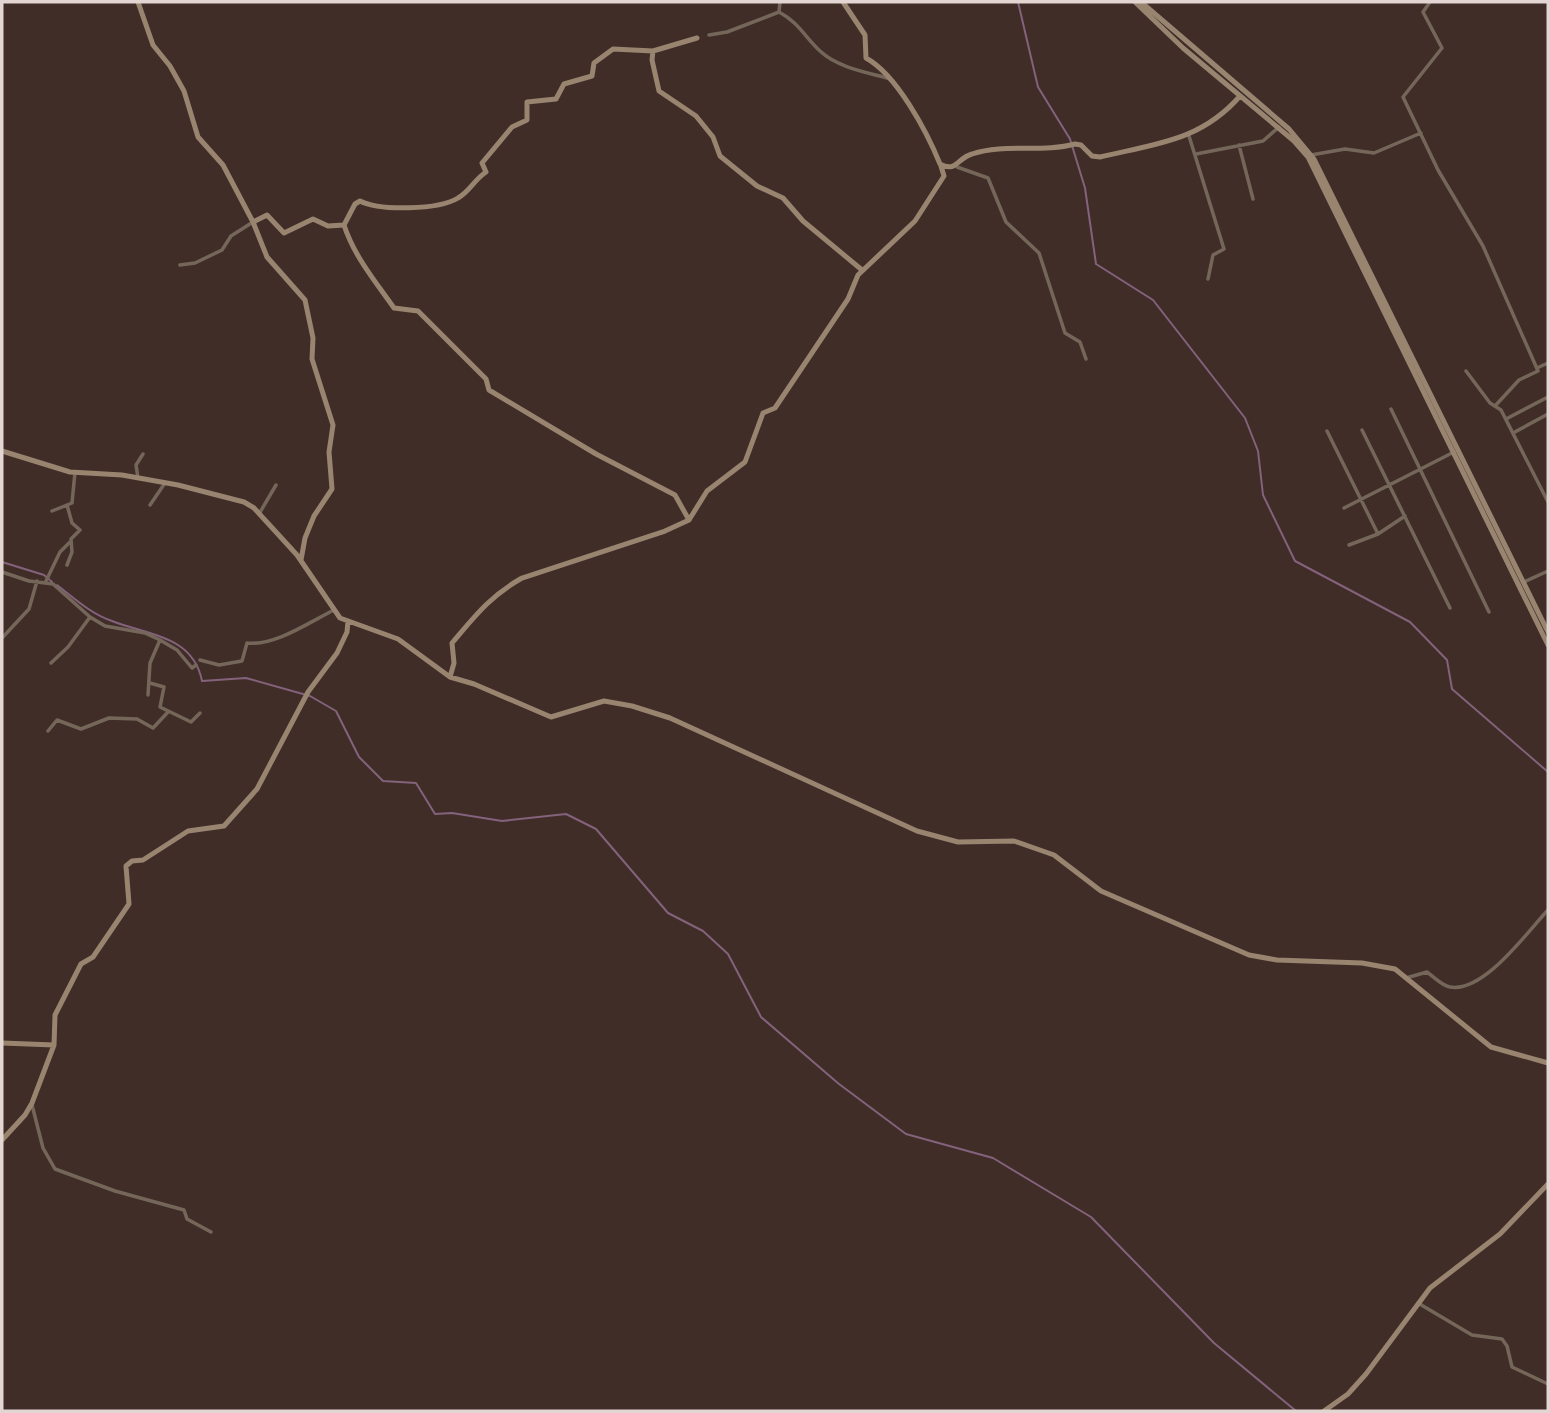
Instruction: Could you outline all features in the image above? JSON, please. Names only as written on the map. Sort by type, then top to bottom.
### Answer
[{"type":"street","points":[[779,12],[780,2]]},
{"type":"street","points":[[450,677],[454,663],[452,643],[482,605],[507,586],[522,578],[665,531],[689,520],[707,491],[746,462],[763,413],[775,408],[848,299],[849,290],[862,270],[915,221],[944,176],[904,97],[877,64],[866,58],[865,35],[843,2]]},
{"type":"street","points":[[1135,2],[1183,48],[1279,127],[1301,149],[1321,179],[1548,645]]},
{"type":"street","points":[[1141,2],[1289,129],[1311,155],[1548,632]]},
{"type":"street","points":[[1430,2],[1423,12],[1442,48],[1403,97],[1483,246],[1538,371],[1519,380],[1495,406]]},
{"type":"street","points":[[141,3],[153,45],[184,91],[198,137],[223,165],[253,222],[267,257],[305,300],[313,338],[313,359],[332,425],[329,452],[332,489],[314,516],[304,538],[301,560]]},
{"type":"street","points":[[709,35],[779,12],[793,20],[821,52],[851,68],[887,78]]},
{"type":"street","points":[[689,520],[675,495],[596,454],[489,390],[486,379],[418,311],[394,308],[367,274],[362,258],[350,244],[344,225],[355,204],[360,201],[368,205],[429,207],[454,201],[468,191],[474,179],[486,172],[482,163],[512,127],[527,120],[527,102],[556,99],[564,84],[592,76],[594,63],[613,49],[653,51],[697,38]]},
{"type":"street","points":[[653,51],[659,91],[696,116],[713,137],[720,156],[757,186],[783,198],[803,221],[862,270]]},
{"type":"street","points":[[957,167],[970,154],[1001,149],[1081,145],[1092,156],[1100,157],[1189,136],[1223,116],[1240,96]]},
{"type":"street","points":[[1196,154],[1263,141],[1279,127]]},
{"type":"street","points":[[1311,155],[1345,149],[1374,153],[1421,133]]},
{"type":"street","points":[[1189,136],[1224,249],[1213,255],[1208,279]]},
{"type":"street","points":[[1239,145],[1253,199]]},
{"type":"street","points":[[941,166],[957,167],[988,178],[1006,222],[1039,253],[1065,333],[1080,342],[1086,359]]},
{"type":"street","points":[[180,265],[195,262],[222,250],[231,236],[267,215],[284,233],[313,219],[328,226],[344,225]]},
{"type":"street","points":[[1537,368],[1548,363]]},
{"type":"street","points":[[1466,371],[1506,419],[1548,502]]},
{"type":"street","points":[[1506,419],[1548,397]]},
{"type":"street","points":[[1391,409],[1489,612]]},
{"type":"street","points":[[1513,433],[1548,414]]},
{"type":"street","points":[[1362,430],[1450,608]]},
{"type":"street","points":[[1327,431],[1378,534]]},
{"type":"street","points":[[2,451],[75,472],[138,478],[244,502],[260,514],[301,560],[334,610],[348,621],[398,639],[450,677],[474,684],[551,717],[604,701],[645,710],[704,731],[917,831],[958,842],[1014,841],[1054,855],[1101,891],[1250,955],[1277,960],[1381,965],[1406,978],[1491,1047],[1548,1063]]},
{"type":"street","points":[[1344,508],[1454,452]]},
{"type":"street","points":[[138,478],[136,465],[143,454]]},
{"type":"street","points":[[52,511],[72,503],[75,472]]},
{"type":"street","points":[[150,505],[165,483]]},
{"type":"street","points":[[260,514],[276,485]]},
{"type":"street","points":[[2,572],[37,581],[47,578],[60,552],[80,530],[72,523],[67,505]]},
{"type":"street","points":[[1349,545],[1378,534],[1405,516]]},
{"type":"street","points":[[67,565],[72,552],[70,542]]},
{"type":"street","points":[[1524,582],[1548,571]]},
{"type":"street","points":[[47,578],[90,617],[105,626],[145,633],[177,650],[192,667],[196,665]]},
{"type":"street","points":[[2,638],[29,609],[37,581]]},
{"type":"street","points":[[200,660],[219,665],[242,661],[247,643],[259,644],[283,636],[334,610]]},
{"type":"street","points":[[51,663],[68,647],[90,617]]},
{"type":"street","points":[[2,1140],[25,1115],[32,1103],[54,1045],[55,1015],[81,964],[93,957],[129,904],[126,866],[132,861],[142,860],[188,831],[224,826],[257,789],[305,698],[337,653],[347,632],[348,621]]},
{"type":"street","points":[[148,695],[150,663],[160,640]]},
{"type":"street","points":[[150,682],[164,687],[160,707],[167,712],[191,722],[201,713]]},
{"type":"street","points":[[48,731],[57,720],[81,729],[109,718],[137,719],[153,728],[167,712]]},
{"type":"street","points":[[1406,978],[1427,972],[1448,987],[1466,987],[1500,962],[1535,929],[1548,910]]},
{"type":"street","points":[[2,1043],[54,1045]]},
{"type":"street","points":[[32,1103],[43,1148],[55,1169],[115,1191],[184,1210],[187,1219],[211,1232]]},
{"type":"street","points":[[1324,1411],[1348,1394],[1366,1374],[1417,1302],[1500,1234],[1548,1184]]},
{"type":"street","points":[[1417,1302],[1472,1335],[1502,1339],[1507,1346],[1512,1367],[1548,1384]]},
{"type":"waterway","points":[[1018,2],[1038,87],[1070,139],[1085,188],[1096,264],[1153,300],[1245,418],[1258,451],[1263,495],[1295,561],[1410,622],[1447,660],[1452,689],[1548,772]]},
{"type":"waterway","points":[[2,562],[44,575],[52,582]]},
{"type":"waterway","points":[[57,585],[104,618],[179,645],[197,666],[202,681],[246,678],[310,696],[336,711],[359,757],[383,781],[416,783],[435,814],[452,813],[502,821],[566,814],[596,829],[668,913],[703,931],[728,954],[761,1017],[839,1084],[906,1134],[993,1158],[1091,1217],[1214,1343],[1296,1411]]}]
